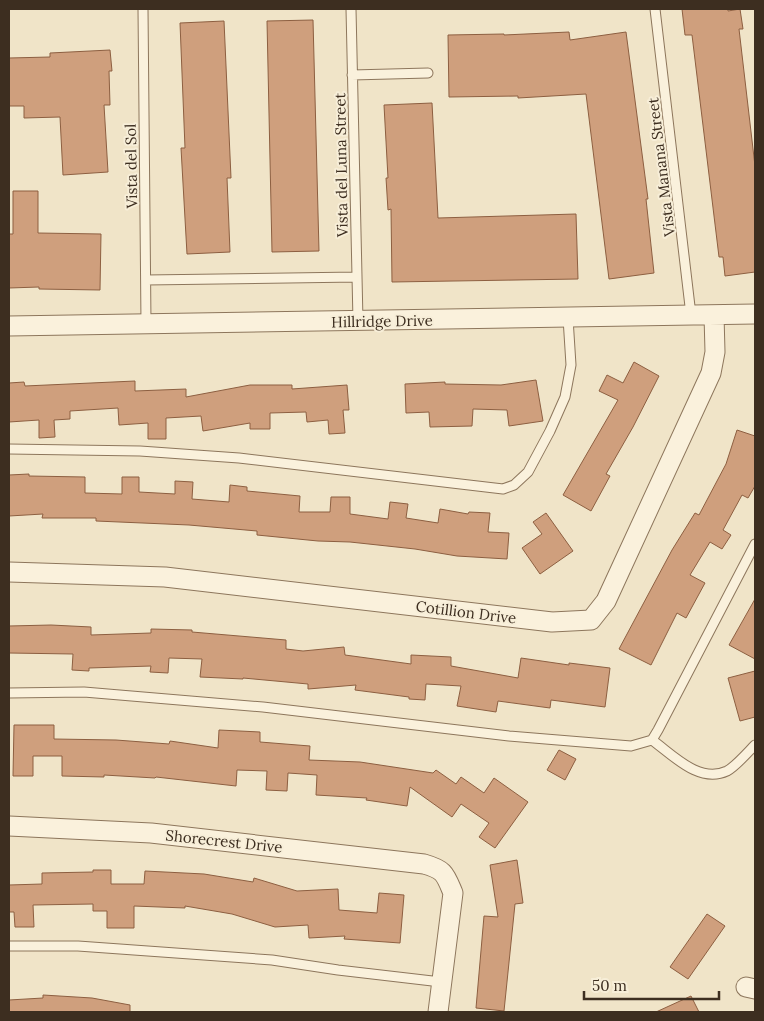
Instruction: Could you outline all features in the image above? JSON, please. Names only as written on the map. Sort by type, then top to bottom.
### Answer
[{"type":"street","name":"Hillridge Drive","points":[[9,326],[755,314]]},
{"type":"street","name":"Cotillion Drive","points":[[9,572],[165,578],[552,622],[591,620],[606,601],[711,373],[715,352],[714,315]]},
{"type":"street","name":"Shorecrest Drive","points":[[9,826],[152,833],[424,864],[438,868],[445,876],[453,893],[441,982]]},
{"type":"street","points":[[438,1012],[441,982]]},
{"type":"lane","name":"Vista del Sol","points":[[143,9],[146,323]]},
{"type":"lane","name":"Vista del Luna Street","points":[[351,9],[358,321]]},
{"type":"lane","name":"Vista Manana Street","points":[[656,12],[691,315]]},
{"type":"lane","points":[[352,75],[428,73]]},
{"type":"lane","points":[[146,280],[357,277]]},
{"type":"lane","points":[[9,449],[140,451],[239,458],[503,489],[514,485],[528,472],[565,397],[571,365],[568,318]]},
{"type":"lane","points":[[9,693],[84,692],[263,707],[509,736],[632,746],[652,740],[755,544]]},
{"type":"lane","points":[[652,740],[694,771],[708,776],[728,771],[755,745]]},
{"type":"lane","points":[[9,946],[78,946],[272,960],[441,982]]},
{"type":"building","points":[[682,9],[728,9],[728,11],[740,9],[743,29],[739,29],[755,166],[755,272],[725,276],[723,257],[719,257],[692,35],[685,35]]},
{"type":"building","points":[[313,20],[319,251],[272,252],[267,21]]},
{"type":"building","points":[[224,21],[231,178],[227,178],[230,252],[187,254],[181,148],[185,148],[180,23]]},
{"type":"building","points":[[569,32],[570,40],[626,32],[648,199],[646,199],[654,273],[609,279],[586,94],[518,98],[518,96],[449,97],[448,35]]},
{"type":"building","points":[[110,50],[112,71],[109,71],[110,105],[104,105],[108,172],[63,175],[60,117],[24,118],[24,106],[9,106],[9,58],[50,57],[50,53]]},
{"type":"building","points":[[432,103],[438,218],[576,214],[578,279],[392,282],[391,209],[388,210],[384,105]]},
{"type":"building","points":[[13,191],[38,191],[38,233],[101,234],[100,290],[39,289],[39,287],[9,288],[9,234],[13,234]]},
{"type":"building","points":[[634,362],[659,376],[606,474],[610,476],[591,511],[563,495],[618,400],[599,391],[607,375],[623,383]]},
{"type":"building","points":[[536,380],[543,421],[509,426],[507,410],[473,409],[472,426],[430,427],[429,412],[406,413],[405,384],[445,382],[445,384],[501,385]]},
{"type":"building","points":[[135,381],[135,391],[186,389],[186,397],[250,385],[292,385],[292,389],[347,385],[349,410],[343,410],[345,433],[329,434],[328,420],[307,422],[306,412],[270,413],[270,429],[250,429],[250,423],[203,431],[201,416],[166,418],[166,439],[148,439],[148,423],[119,425],[118,408],[70,411],[70,419],[54,420],[55,437],[39,438],[39,420],[9,422],[9,383],[24,382],[25,386]]},
{"type":"building","points":[[737,430],[755,436],[755,486],[748,498],[742,495],[723,530],[731,535],[722,549],[710,542],[690,575],[705,583],[686,618],[677,613],[651,665],[619,649],[672,550],[695,513],[699,515],[726,464]]},
{"type":"building","points":[[29,474],[29,476],[85,477],[85,493],[122,494],[122,477],[139,477],[139,492],[175,494],[175,481],[193,482],[192,499],[229,502],[230,485],[247,487],[247,491],[300,496],[299,512],[330,512],[331,497],[350,497],[350,514],[388,519],[390,502],[408,504],[406,518],[438,523],[440,509],[468,514],[469,512],[490,513],[488,532],[509,533],[507,559],[457,556],[350,542],[257,535],[257,531],[189,525],[96,521],[96,518],[42,518],[43,514],[9,516],[9,475]]},
{"type":"building","points":[[546,513],[573,551],[540,574],[522,548],[542,534],[533,522]]},
{"type":"building","points":[[755,599],[755,659],[729,645]]},
{"type":"building","points":[[51,625],[91,627],[91,635],[151,633],[151,629],[192,630],[192,632],[286,640],[286,649],[303,651],[344,647],[345,655],[411,664],[411,655],[451,657],[451,666],[518,678],[521,658],[569,665],[569,663],[610,668],[605,707],[551,700],[550,708],[498,701],[496,712],[457,706],[461,686],[426,684],[425,700],[409,699],[409,697],[355,690],[356,685],[308,689],[308,684],[243,678],[200,677],[202,659],[169,658],[168,673],[150,672],[151,666],[89,668],[89,671],[72,670],[73,654],[9,653],[9,626]]},
{"type":"building","points":[[755,671],[755,717],[740,721],[728,678]]},
{"type":"building","points":[[14,725],[54,725],[54,739],[116,740],[169,744],[170,741],[218,748],[219,730],[260,732],[260,742],[310,746],[309,760],[360,762],[433,773],[436,770],[456,784],[461,777],[484,793],[494,778],[528,802],[495,848],[479,837],[489,823],[461,804],[452,817],[410,787],[407,806],[366,800],[367,798],[316,795],[317,775],[288,773],[287,791],[266,790],[267,771],[237,770],[236,786],[156,777],[62,776],[62,756],[33,756],[33,776],[13,776]]},
{"type":"building","points":[[559,750],[576,759],[565,780],[547,770]]},
{"type":"building","points":[[517,860],[523,903],[515,904],[504,1011],[476,1008],[484,916],[498,917],[490,865]]},
{"type":"building","points":[[93,870],[111,870],[111,884],[144,884],[145,871],[204,874],[253,882],[254,878],[297,891],[338,889],[339,910],[377,913],[379,893],[404,895],[400,943],[344,939],[345,936],[309,938],[308,925],[275,927],[232,914],[185,906],[185,908],[134,906],[134,928],[107,928],[107,911],[93,911],[93,904],[33,905],[34,927],[15,927],[14,912],[9,912],[9,885],[42,884],[42,873],[93,872]]},
{"type":"building","points":[[707,914],[725,926],[688,979],[670,967]]},
{"type":"building","points":[[43,995],[92,998],[130,1005],[130,1012],[9,1012],[9,1000],[43,998]]},
{"type":"building","points":[[691,996],[699,1012],[656,1012]]}]
